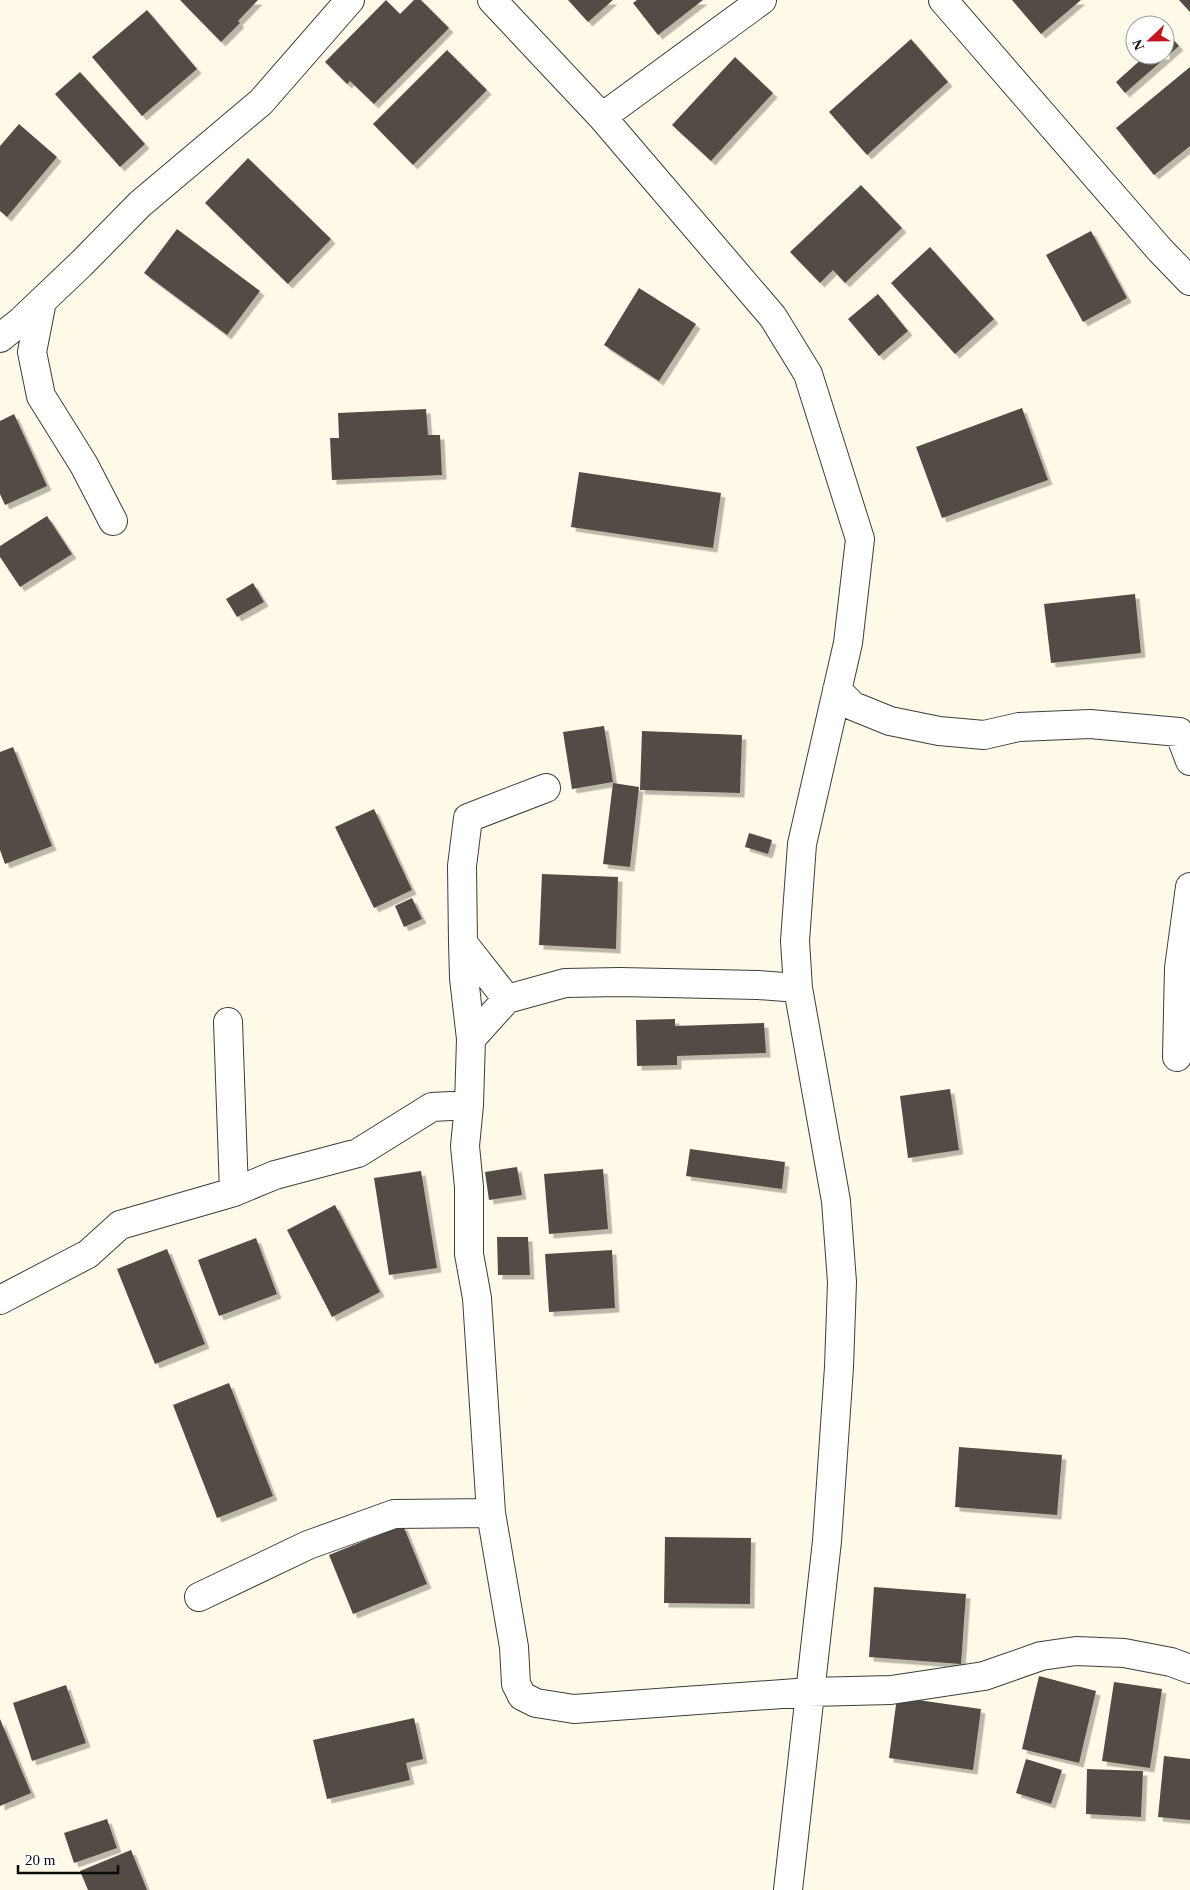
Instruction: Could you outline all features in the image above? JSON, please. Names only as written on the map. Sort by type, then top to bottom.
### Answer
[{"type":"street","points":[[0,338],[20,322],[81,264],[140,204],[261,102],[350,0]]},
{"type":"street","points":[[492,0],[602,117],[773,317],[808,374],[860,539],[848,643],[802,844],[795,941],[798,988],[836,1201],[842,1282],[839,1368],[827,1541],[788,1890]]},
{"type":"street","points":[[602,117],[762,0]]},
{"type":"street","points":[[943,0],[1154,243],[1190,281]]},
{"type":"street","points":[[42,301],[32,352],[41,396],[84,465],[113,521]]},
{"type":"street","points":[[837,690],[854,706],[872,714],[890,721],[939,731],[984,735],[1019,727],[1090,724],[1178,732],[1190,761]]},
{"type":"street","points":[[546,788],[468,818],[462,866],[464,978],[471,1039],[469,1105],[465,1146],[469,1187],[469,1254],[477,1298],[491,1513],[514,1646],[516,1684],[522,1696],[536,1703],[574,1709],[810,1692],[900,1689],[984,1676],[1041,1656],[1076,1651],[1124,1653],[1171,1662],[1190,1669]]},
{"type":"street","points":[[1177,1057],[1179,968],[1190,887]]},
{"type":"street","points":[[463,943],[507,999]]},
{"type":"street","points":[[471,1039],[507,999],[565,983],[620,982],[684,985],[758,985],[798,988]]},
{"type":"street","points":[[228,1022],[234,1192]]},
{"type":"street","points":[[0,1300],[88,1254],[120,1225],[234,1192],[275,1175],[358,1153],[432,1107],[469,1105]]},
{"type":"street","points":[[199,1597],[308,1545],[394,1514],[491,1513]]},
{"type":"building","points":[[180,0],[258,0],[238,21],[240,23],[221,42]]},
{"type":"building","points":[[386,0],[400,14],[414,0],[421,0],[449,28],[374,104],[350,81],[347,84],[325,62]]},
{"type":"building","points":[[568,0],[613,0],[588,22]]},
{"type":"building","points":[[637,0],[703,0],[658,35],[633,3]]},
{"type":"building","points":[[1012,0],[1081,0],[1041,34]]},
{"type":"building","points":[[1179,0],[1190,0],[1190,12]]},
{"type":"building","points":[[147,10],[197,69],[142,116],[92,57]]},
{"type":"building","points":[[911,39],[948,82],[867,155],[829,112]]},
{"type":"building","points":[[1175,42],[1179,46],[1175,49]]},
{"type":"building","points":[[447,50],[487,90],[413,165],[373,124]]},
{"type":"building","points":[[735,57],[773,93],[711,161],[672,125]]},
{"type":"building","points":[[1135,65],[1157,65],[1125,93],[1116,82]]},
{"type":"building","points":[[1190,67],[1190,146],[1154,175],[1116,128]]},
{"type":"building","points":[[80,72],[145,144],[120,167],[55,94]]},
{"type":"building","points":[[19,124],[57,157],[7,217],[0,211],[0,146]]},
{"type":"building","points":[[248,158],[331,239],[288,284],[205,203]]},
{"type":"building","points":[[861,185],[902,228],[845,283],[833,270],[820,283],[790,252]]},
{"type":"building","points":[[177,229],[260,291],[227,335],[144,273]]},
{"type":"building","points":[[1091,231],[1127,298],[1083,322],[1046,255]]},
{"type":"building","points":[[930,247],[994,319],[955,354],[891,283]]},
{"type":"building","points":[[639,288],[696,324],[659,381],[604,345]]},
{"type":"building","points":[[878,294],[908,331],[879,356],[848,319]]},
{"type":"building","points":[[1022,408],[1048,480],[942,518],[916,447]]},
{"type":"building","points":[[426,409],[428,435],[440,435],[442,475],[332,480],[330,438],[339,438],[338,413]]},
{"type":"building","points":[[14,414],[47,486],[5,505],[0,494],[0,421]]},
{"type":"building","points":[[579,472],[721,493],[713,548],[571,527]]},
{"type":"building","points":[[47,516],[72,554],[20,587],[0,557],[0,546]]},
{"type":"building","points":[[253,583],[264,602],[237,617],[226,599]]},
{"type":"building","points":[[1135,594],[1141,653],[1051,663],[1044,604]]},
{"type":"building","points":[[604,726],[613,782],[572,789],[563,732]]},
{"type":"building","points":[[642,731],[742,735],[740,793],[640,790]]},
{"type":"building","points":[[13,747],[52,846],[5,864],[0,850],[0,752]]},
{"type":"building","points":[[613,783],[639,787],[630,867],[603,864]]},
{"type":"building","points":[[374,809],[412,890],[374,908],[335,827]]},
{"type":"building","points":[[749,833],[772,840],[768,854],[745,847]]},
{"type":"building","points":[[542,874],[618,877],[616,949],[539,945]]},
{"type":"building","points":[[412,898],[422,919],[404,927],[395,906]]},
{"type":"building","points":[[675,1019],[675,1026],[764,1023],[766,1053],[677,1056],[677,1065],[637,1066],[636,1020]]},
{"type":"building","points":[[950,1089],[959,1150],[908,1158],[900,1096]]},
{"type":"building","points":[[690,1149],[785,1162],[782,1189],[686,1176]]},
{"type":"building","points":[[517,1167],[522,1195],[489,1200],[485,1172]]},
{"type":"building","points":[[603,1169],[608,1229],[549,1234],[544,1174]]},
{"type":"building","points":[[421,1171],[437,1268],[389,1275],[374,1178]]},
{"type":"building","points":[[335,1205],[380,1292],[332,1317],[287,1230]]},
{"type":"building","points":[[497,1237],[528,1237],[530,1275],[498,1275]]},
{"type":"building","points":[[256,1238],[277,1294],[219,1316],[198,1260]]},
{"type":"building","points":[[167,1249],[205,1344],[155,1364],[117,1269]]},
{"type":"building","points":[[612,1250],[615,1308],[549,1312],[545,1254]]},
{"type":"building","points":[[229,1383],[273,1496],[217,1518],[173,1405]]},
{"type":"building","points":[[959,1447],[1062,1455],[1057,1515],[955,1507]]},
{"type":"building","points":[[403,1525],[427,1584],[353,1614],[329,1555]]},
{"type":"building","points":[[665,1537],[751,1538],[750,1604],[664,1603]]},
{"type":"building","points":[[874,1587],[966,1594],[961,1664],[869,1657]]},
{"type":"building","points":[[1039,1676],[1096,1691],[1079,1763],[1022,1749]]},
{"type":"building","points":[[1114,1682],[1162,1689],[1150,1768],[1102,1761]]},
{"type":"building","points":[[66,1685],[86,1743],[32,1761],[13,1703]]},
{"type":"building","points":[[897,1697],[981,1709],[973,1770],[889,1758]]},
{"type":"building","points":[[414,1718],[423,1759],[406,1763],[410,1780],[327,1799],[313,1740]]},
{"type":"building","points":[[0,1719],[31,1793],[0,1806]]},
{"type":"building","points":[[1164,1756],[1190,1759],[1190,1820],[1158,1817]]},
{"type":"building","points":[[1026,1759],[1062,1770],[1051,1804],[1016,1793]]},
{"type":"building","points":[[1087,1769],[1143,1771],[1141,1817],[1086,1814]]},
{"type":"building","points":[[107,1819],[117,1848],[74,1863],[64,1833]]},
{"type":"building","points":[[131,1850],[147,1890],[88,1890],[80,1871]]}]
